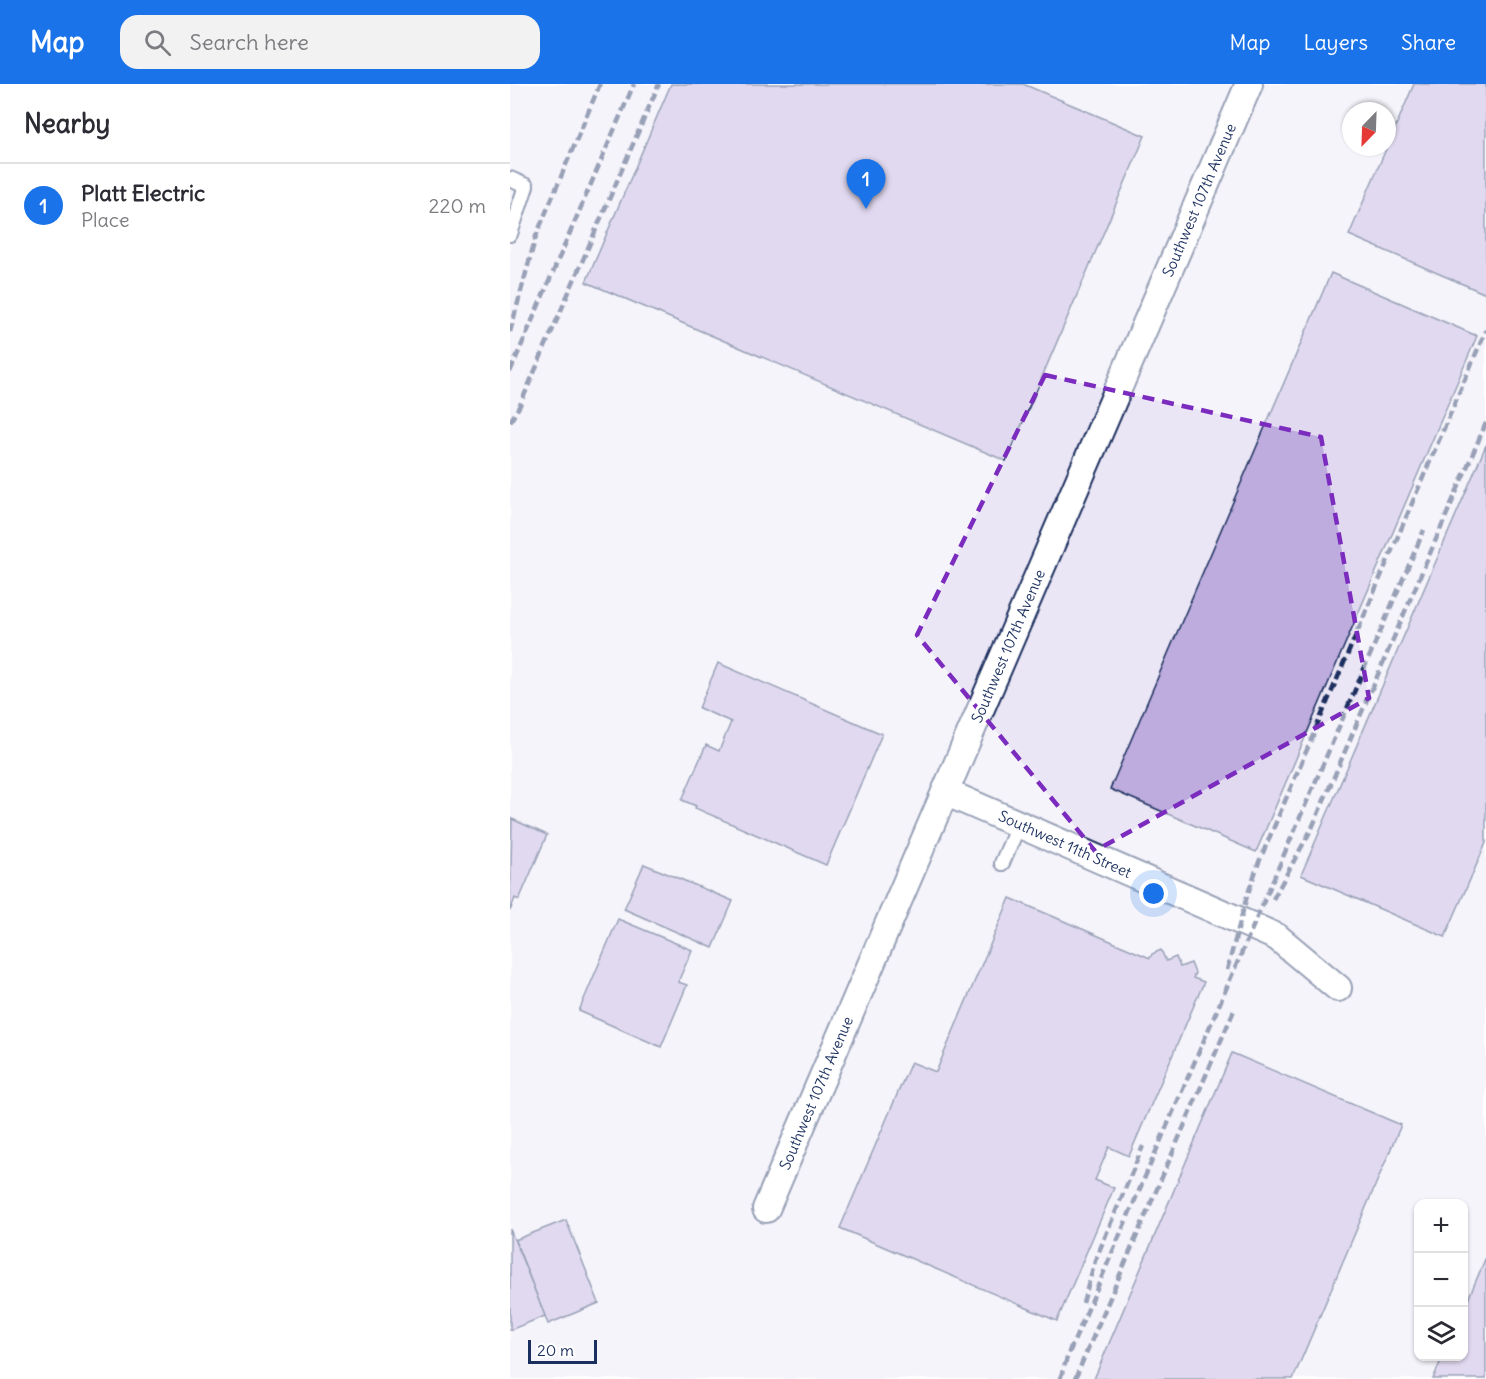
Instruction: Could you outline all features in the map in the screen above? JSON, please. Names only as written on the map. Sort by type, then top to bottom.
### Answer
[{"type":"street","name":"Southwest 107th Avenue","points":[[766,1209],[1249,84]]},
{"type":"street","name":"Southwest 11th Street","points":[[945,792],[1276,937],[1338,988]]},
{"type":"lane","points":[[510,179],[526,186],[510,234]]},
{"type":"lane","points":[[1002,863],[1019,824]]},
{"type":"highlighted area","points":[[1045,375],[1321,437],[1369,698],[1095,851],[917,635]]},
{"type":"shaded area","points":[[510,84],[1486,84],[1486,1379],[510,1379]]},
{"type":"building","points":[[671,84],[1023,84],[1145,136],[1006,461],[586,282]]},
{"type":"building","points":[[1414,84],[1486,84],[1486,294],[1349,235],[1383,156],[1396,156],[1396,126]]},
{"type":"building","points":[[1331,273],[1477,336],[1256,852],[1110,789]]},
{"type":"building","points":[[1486,445],[1486,843],[1445,937],[1301,875]]},
{"type":"building","points":[[718,663],[882,734],[826,865],[695,808],[696,806],[682,800],[706,745],[719,751],[731,722],[699,708]]},
{"type":"building","points":[[512,819],[547,835],[519,900],[515,898],[510,911]]},
{"type":"building","points":[[644,864],[733,901],[713,948],[624,909]]},
{"type":"building","points":[[1010,898],[1150,958],[1152,954],[1161,950],[1166,961],[1176,957],[1180,967],[1191,963],[1195,973],[1193,978],[1204,982],[1129,1156],[1109,1147],[1095,1180],[1114,1188],[1057,1321],[840,1228],[911,1062],[936,1072]]},
{"type":"building","points":[[618,919],[692,950],[678,982],[687,985],[661,1047],[579,1011]]},
{"type":"building","points":[[1232,1053],[1401,1125],[1293,1379],[1094,1379]]},
{"type":"building","points":[[566,1220],[599,1303],[548,1324],[515,1240]]},
{"type":"building","points":[[510,1229],[545,1316],[510,1330]]},
{"type":"building","points":[[1486,1257],[1486,1379],[1433,1379],[1441,1361],[1468,1361],[1468,1300]]},
{"type":"railway","points":[[510,332],[536,236],[600,84]]},
{"type":"railway","points":[[510,372],[634,84]]},
{"type":"railway","points":[[510,422],[520,405],[659,84]]},
{"type":"railway","points":[[1227,970],[1247,896],[1259,862],[1486,330]]},
{"type":"railway","points":[[1273,899],[1312,828],[1486,423]]},
{"type":"railway","points":[[1069,1353],[1424,530]]},
{"type":"railway","points":[[1075,1379],[1235,1008]]},
{"type":"railway","points":[[1083,1303],[1095,1261],[1143,1146]]},
{"type":"railway","points":[[1060,1379],[1071,1346]]},
{"type":"place","name":"Platt Electric","points":[[866,209]]}]
